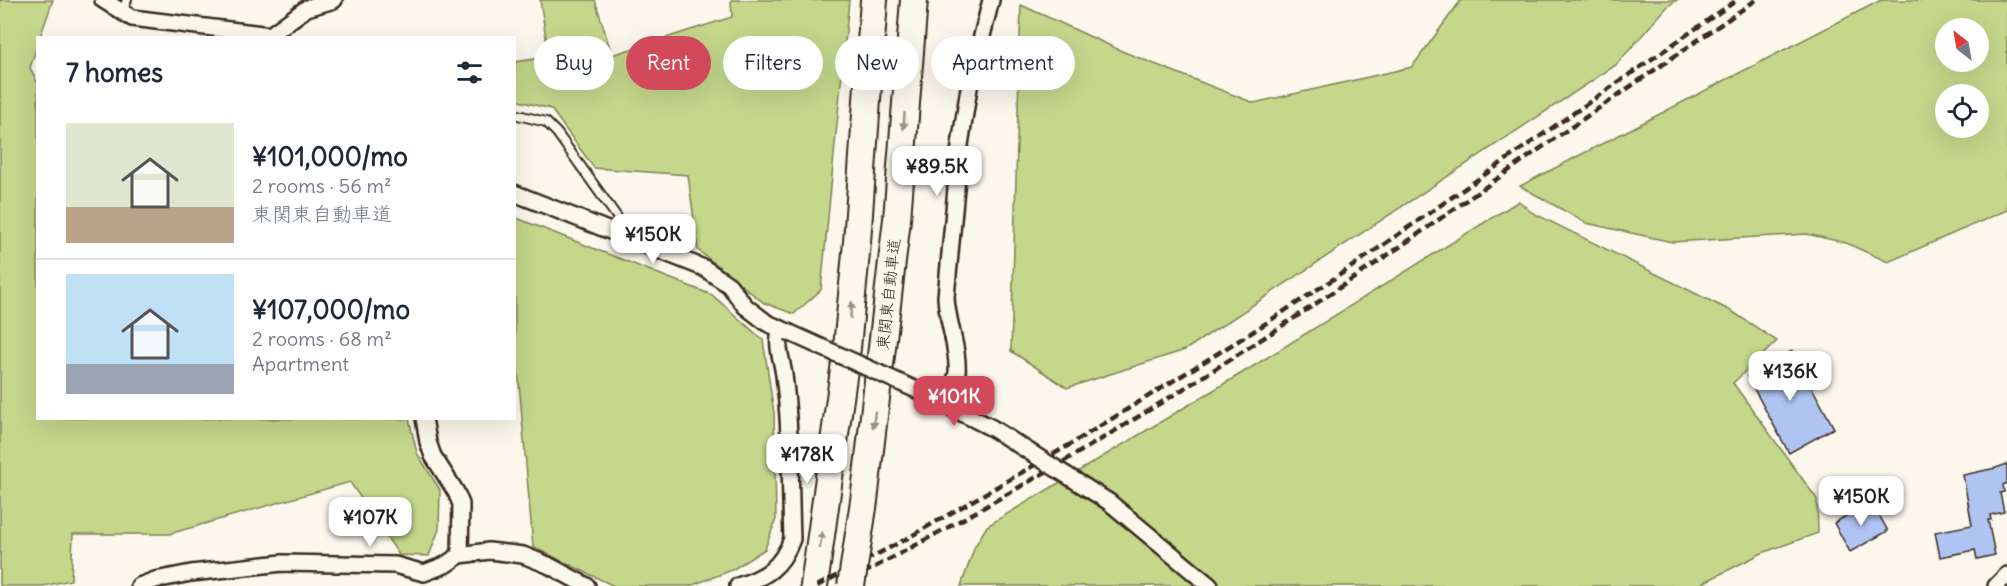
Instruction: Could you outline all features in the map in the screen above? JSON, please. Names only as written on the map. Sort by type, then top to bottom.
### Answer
[{"type":"highway","points":[[814,586],[847,348],[874,0]]},
{"type":"highway","name":"東関東自動車道","points":[[851,586],[864,501],[897,219],[914,0]]},
{"type":"street","points":[[103,0],[124,6],[132,18],[206,32],[270,35],[307,8],[334,0]]},
{"type":"street","points":[[937,400],[957,375],[955,347],[946,314],[946,297],[960,145],[969,88],[991,0]]},
{"type":"street","points":[[516,195],[704,268],[729,285],[745,306],[767,322],[937,400],[992,428],[1109,502],[1210,586]]},
{"type":"street","points":[[738,586],[770,572],[787,552],[792,539],[789,438],[784,376],[778,338],[784,331]]},
{"type":"street","points":[[424,420],[428,442],[434,456],[461,504],[460,555]]},
{"type":"street","points":[[139,586],[155,580],[191,573],[282,563],[395,565],[424,573],[445,565],[460,555],[489,551],[523,555],[587,586]]},
{"type":"street","points":[[1996,586],[2007,575]]},
{"type":"lane","points":[[516,114],[546,122],[557,133],[617,217],[622,235]]},
{"type":"green space","points":[[0,0],[53,0],[40,36],[36,36],[36,49],[30,68],[36,80],[36,420],[409,420],[417,453],[440,490],[439,529],[429,556],[399,555],[350,482],[169,534],[73,534],[71,580],[43,586],[0,586]]},
{"type":"green space","points":[[540,0],[595,0],[606,36],[546,36]]},
{"type":"green space","points":[[731,0],[849,0],[846,36],[835,36],[835,90],[840,90],[821,290],[794,314],[764,303],[698,250],[688,175],[594,168],[551,109],[516,100],[516,62],[534,59],[534,90],[614,90],[614,54],[626,51],[626,90],[711,90],[711,36],[672,36],[732,17]]},
{"type":"green space","points":[[1461,0],[1677,0],[1668,6],[1616,65],[1185,350],[1067,388],[1011,351],[1019,90],[1075,90],[1075,36],[1020,36],[1021,5],[1124,52],[1254,103],[1412,67]]},
{"type":"green space","points":[[1881,0],[2007,0],[2007,210],[1888,262],[1846,243],[1807,234],[1672,242],[1586,223],[1520,186]]},
{"type":"green space","points":[[1519,201],[1531,212],[1733,312],[1777,341],[1733,383],[1817,499],[1818,533],[1762,553],[1697,586],[961,586],[975,546],[987,526],[1252,367]]},
{"type":"green space","points":[[516,218],[712,295],[763,340],[774,413],[776,519],[765,549],[732,570],[690,586],[614,586],[533,547],[516,347]]},
{"type":"building","points":[[1792,351],[1834,428],[1789,453],[1747,376]]},
{"type":"building","points":[[2007,464],[2007,483],[2003,485],[2004,492],[2000,493],[2004,512],[1990,515],[1991,520],[1988,520],[1995,555],[1977,559],[1975,550],[1940,557],[1935,532],[1972,525],[1963,475]]},
{"type":"building","points":[[1871,501],[1888,531],[1850,552],[1834,523]]},
{"type":"railway","points":[[817,586],[906,539],[1071,444],[1254,331],[1344,272],[1737,0]]},
{"type":"railway","points":[[839,586],[1035,478],[1227,362],[1374,265],[1756,0]]}]
